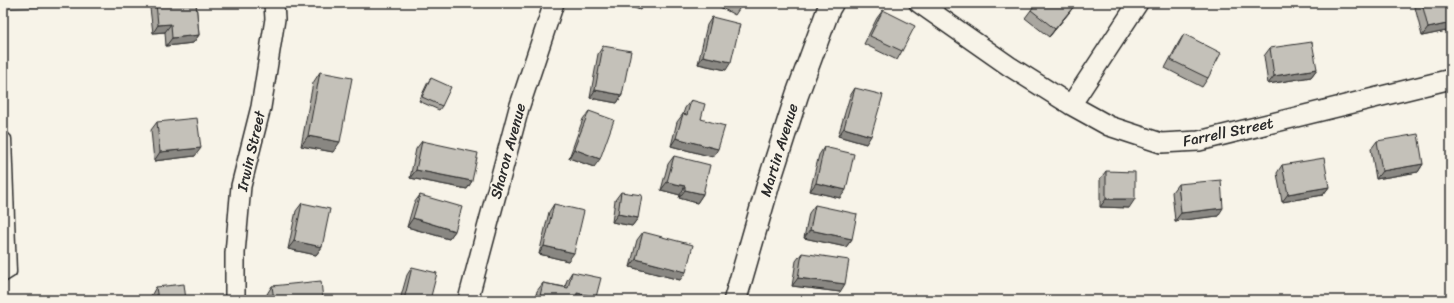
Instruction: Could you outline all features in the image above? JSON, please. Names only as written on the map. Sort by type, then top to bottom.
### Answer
[{"type":"street","name":"Irwin Street","points":[[235,300],[235,253],[241,186],[261,107],[275,19],[274,3]]},
{"type":"street","name":"Sharon Avenue","points":[[468,300],[519,108],[554,3]]},
{"type":"street","name":"Martin Avenue","points":[[735,300],[769,182],[797,95],[832,3]]},
{"type":"street","name":"Farrell Street","points":[[920,3],[1009,66],[1071,105],[1109,126],[1161,143],[1199,141],[1451,79]]},
{"type":"street","points":[[1071,105],[1138,3]]},
{"type":"lane","points":[[3,137],[6,139],[11,272],[3,277]]},
{"type":"shaded area","points":[[3,3],[105,3],[3,9]]},
{"type":"building","points":[[156,3],[196,3],[199,35],[172,38],[171,24],[158,25]]},
{"type":"building","points":[[734,3],[743,3],[741,7]]},
{"type":"building","points":[[1036,3],[1070,3],[1074,6],[1055,29],[1031,10]]},
{"type":"building","points":[[1422,3],[1451,3],[1451,23],[1428,28]]},
{"type":"building","points":[[883,10],[915,26],[902,51],[870,36]]},
{"type":"building","points":[[712,17],[740,24],[731,62],[703,56]]},
{"type":"building","points":[[1184,34],[1221,53],[1208,78],[1171,60]]},
{"type":"building","points":[[1312,42],[1317,69],[1274,76],[1270,48]]},
{"type":"building","points":[[603,46],[631,51],[622,95],[595,90]]},
{"type":"building","points":[[320,72],[352,78],[340,142],[308,136]]},
{"type":"building","points":[[431,78],[451,87],[442,106],[422,97]]},
{"type":"building","points":[[855,88],[883,95],[871,136],[844,128]]},
{"type":"building","points":[[691,100],[705,104],[701,119],[725,126],[718,149],[676,138],[683,114],[687,115]]},
{"type":"building","points":[[589,111],[614,120],[600,159],[574,149]]},
{"type":"building","points":[[197,118],[201,148],[160,152],[157,122]]},
{"type":"building","points":[[1418,134],[1423,164],[1382,171],[1377,141]]},
{"type":"building","points":[[422,141],[478,153],[472,181],[416,170]]},
{"type":"building","points":[[824,147],[854,154],[846,190],[816,183]]},
{"type":"building","points":[[674,156],[710,165],[703,194],[685,190],[685,186],[667,182]]},
{"type":"building","points":[[1324,158],[1329,187],[1288,194],[1282,165]]},
{"type":"building","points":[[1106,171],[1135,172],[1135,199],[1106,199]]},
{"type":"building","points":[[1221,180],[1223,208],[1181,213],[1178,184]]},
{"type":"building","points":[[621,192],[642,195],[638,218],[618,214]]},
{"type":"building","points":[[420,195],[462,207],[455,231],[413,218]]},
{"type":"building","points":[[302,203],[330,209],[322,247],[294,241]]},
{"type":"building","points":[[554,204],[584,211],[574,253],[544,246]]},
{"type":"building","points":[[815,205],[857,214],[852,239],[810,230]]},
{"type":"building","points":[[643,232],[693,245],[686,272],[636,259]]},
{"type":"building","points":[[802,253],[849,260],[845,284],[798,278]]},
{"type":"building","points":[[412,267],[437,273],[430,300],[404,300]]},
{"type":"building","points":[[572,272],[601,278],[596,297],[577,293],[576,300],[539,300],[543,283],[568,288]]},
{"type":"building","points":[[321,281],[323,300],[274,300],[272,286]]},
{"type":"building","points":[[184,284],[186,300],[158,300],[156,287]]}]
